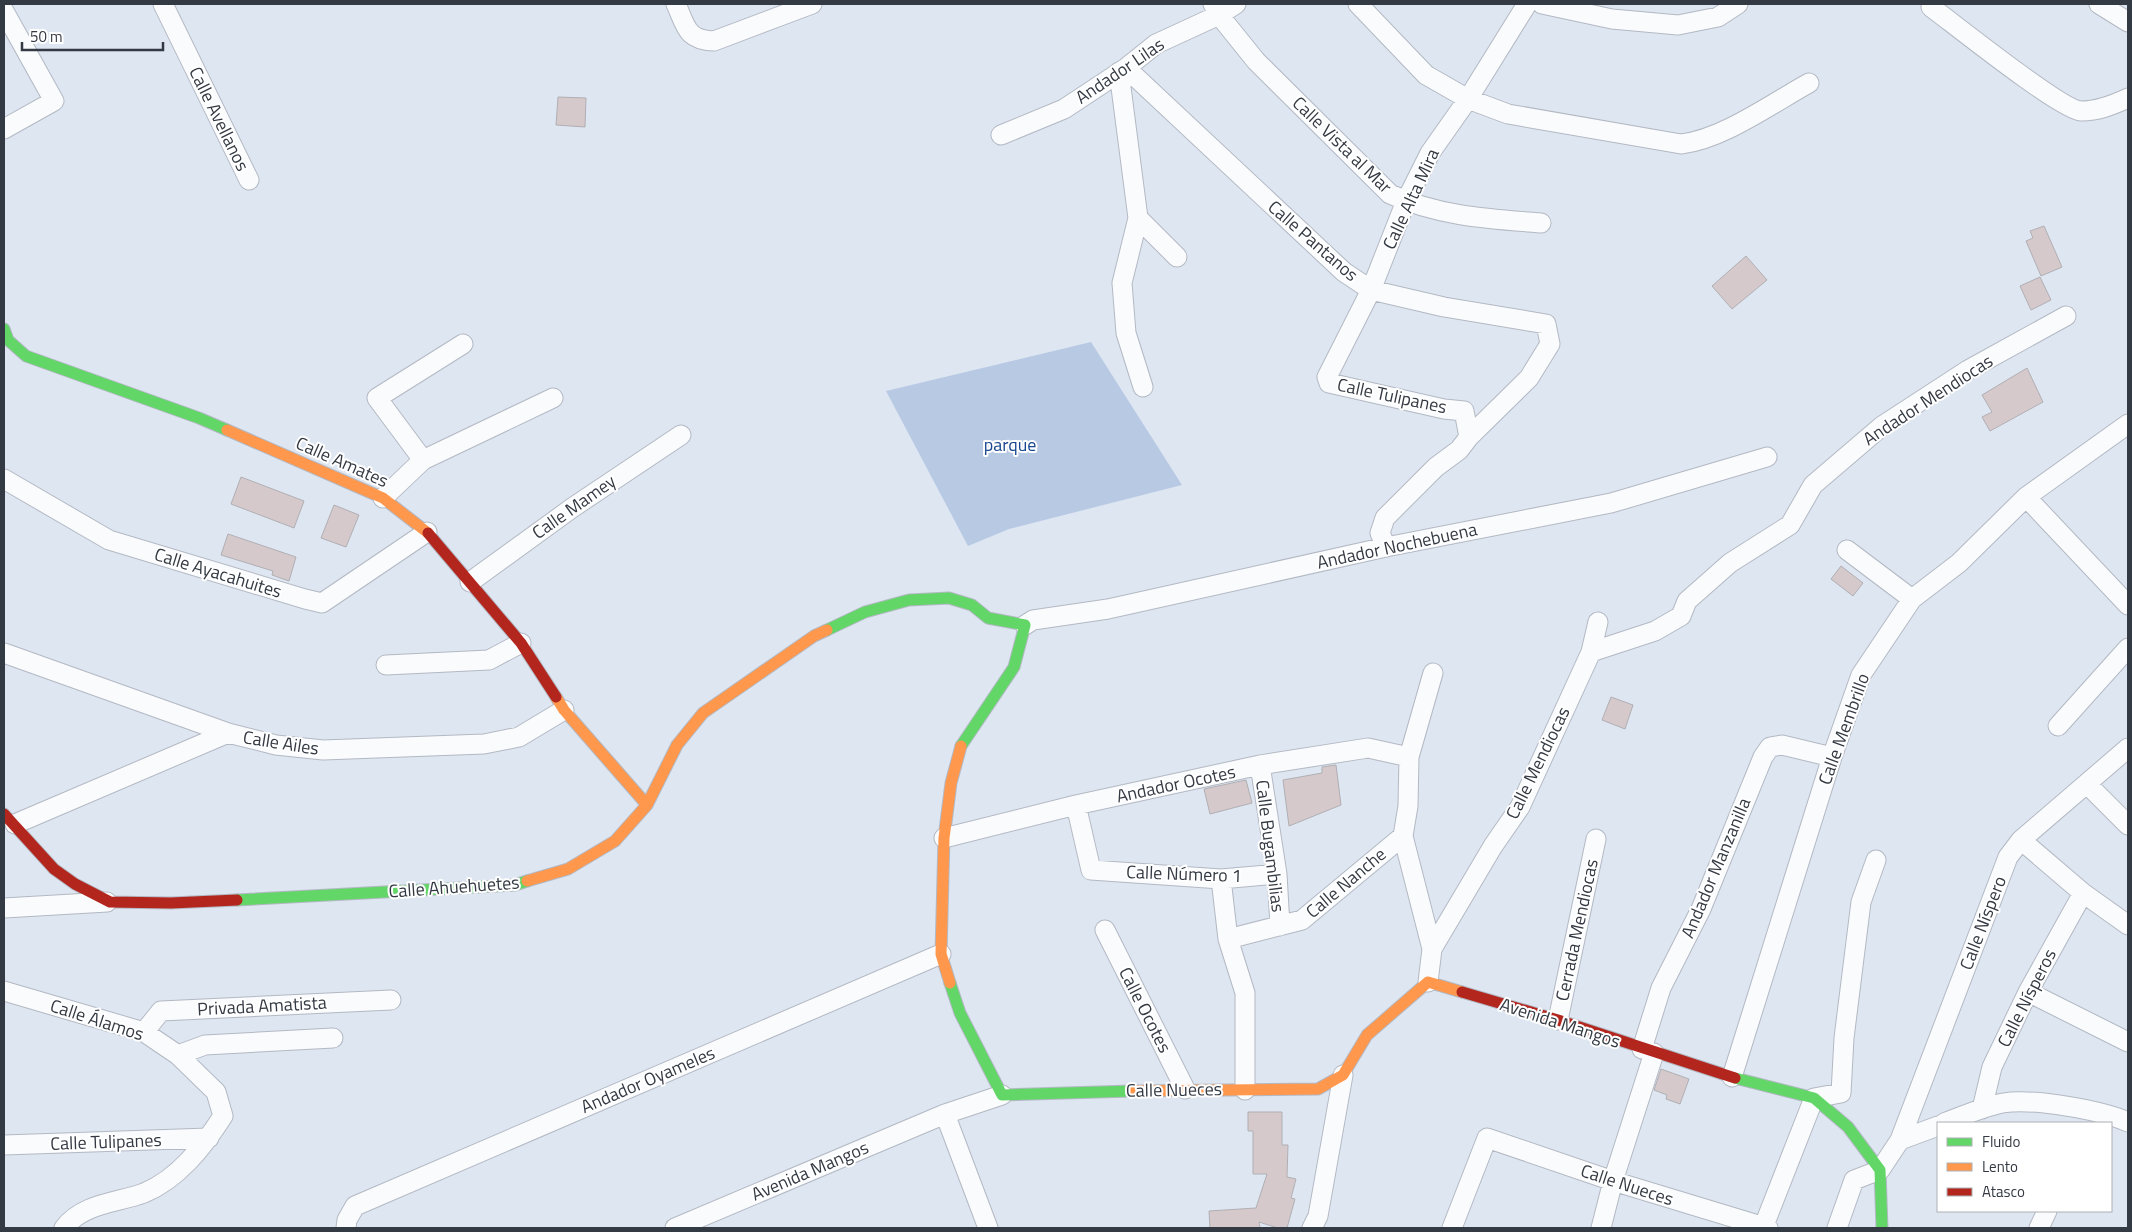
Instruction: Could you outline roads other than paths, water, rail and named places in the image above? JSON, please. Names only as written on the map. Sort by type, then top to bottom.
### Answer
[{"type":"main road","name":"Calle Amates","points":[[4,329],[8,340],[26,356],[199,418],[383,498],[427,532],[470,582],[521,643],[564,710],[647,805]]},
{"type":"main road","name":"Calle Ahuehuetes","points":[[9,819],[54,869],[75,884],[110,902],[171,903],[515,885],[568,869],[615,841],[647,805],[677,745],[703,713],[814,636],[865,612],[908,600],[949,598],[972,605],[988,618],[1025,626]]},
{"type":"main road","points":[[1002,1095],[960,1014],[941,954],[944,838],[950,783],[960,746],[1014,666],[1025,626]]},
{"type":"main road","points":[[1342,1075],[1367,1035],[1428,982]]},
{"type":"main road","name":"Avenida Mangos","points":[[1428,982],[1558,1020],[1732,1077],[1814,1098],[1848,1127],[1880,1170]]},
{"type":"main road","name":"Calle Nueces","points":[[1002,1095],[1185,1089],[1318,1089],[1342,1075]]},
{"type":"main road","points":[[1880,1170],[1882,1228]]},
{"type":"street","name":"Calle Avellanos","points":[[164,4],[249,180]]},
{"type":"street","points":[[676,4],[689,34],[701,40],[714,41],[812,4]]},
{"type":"street","name":"Andador Lilas","points":[[1001,134],[1064,110],[1156,44],[1216,9],[1236,4]]},
{"type":"street","points":[[1358,4],[1426,75],[1468,99],[1508,114],[1681,144],[1699,142],[1720,132],[1808,83]]},
{"type":"street","name":"Calle Alta Mira","points":[[1327,377],[1371,290],[1406,201],[1430,153],[1468,99],[1527,4]]},
{"type":"street","points":[[1542,4],[1612,19],[1678,25],[1718,17],[1738,4]]},
{"type":"street","points":[[2099,4],[2128,22]]},
{"type":"street","points":[[1931,7],[2054,99],[2079,111],[2109,107],[2128,98]]},
{"type":"street","name":"Calle Vista al Mar","points":[[1216,9],[1256,61],[1390,194],[1406,201],[1474,218],[1541,223]]},
{"type":"street","points":[[4,11],[54,101],[4,129]]},
{"type":"street","points":[[1122,70],[1138,218],[1122,283],[1126,333],[1143,387]]},
{"type":"street","name":"Calle Pantanos","points":[[1122,70],[1344,272],[1371,290],[1444,307],[1546,324],[1550,344],[1530,378],[1469,437]]},
{"type":"street","points":[[1138,218],[1177,257]]},
{"type":"street","name":"Andador Mendiocas","points":[[1591,652],[1655,631],[1681,616],[1687,601],[1730,563],[1790,525],[1813,485],[1882,426],[1968,370],[2066,316]]},
{"type":"street","points":[[423,460],[377,398],[463,344]]},
{"type":"street","name":"Calle Tulipanes","points":[[1327,377],[1329,383],[1444,409],[1464,411],[1469,437]]},
{"type":"street","points":[[383,498],[423,460],[553,398]]},
{"type":"street","name":"Calle Membrillo","points":[[1732,1077],[1832,757],[1861,675],[1912,599],[1959,563],[2026,497],[2128,424]]},
{"type":"street","name":"Calle Mamey","points":[[470,582],[572,508],[681,435]]},
{"type":"street","points":[[1386,547],[1380,533],[1385,518],[1436,467],[1459,450],[1469,437]]},
{"type":"street","name":"Andador Nochebuena","points":[[1025,626],[1033,620],[1108,608],[1386,547],[1611,503],[1767,457]]},
{"type":"street","name":"Calle Ayacahuites","points":[[4,479],[109,540],[296,597],[322,603],[427,532]]},
{"type":"street","points":[[2026,497],[2128,605]]},
{"type":"street","points":[[1847,550],[1912,599]]},
{"type":"street","name":"Calle Mendiocas","points":[[1432,949],[1493,846],[1520,807],[1591,652],[1598,622]]},
{"type":"street","points":[[386,665],[489,660],[521,643]]},
{"type":"street","points":[[2058,726],[2128,648]]},
{"type":"street","name":"Calle Ailes","points":[[4,653],[228,733],[276,745],[323,750],[484,744],[519,737],[564,710]]},
{"type":"street","points":[[1428,982],[1432,949],[1403,836],[1408,806],[1409,757],[1433,674]]},
{"type":"street","name":"Calle Ahuehuetes","points":[[9,819],[228,733]]},
{"type":"street","name":"Andador Manzanilla","points":[[1648,1051],[1661,988],[1701,909],[1763,757],[1770,746],[1782,745],[1832,757]]},
{"type":"street","name":"Andador Ocotes","points":[[944,838],[1076,805],[1260,765],[1368,748],[1409,757]]},
{"type":"street","name":"Calle Níspero","points":[[1880,1170],[1900,1140],[2008,857],[2021,840],[2128,748]]},
{"type":"street","name":"Calle Bugambilias","points":[[1260,765],[1277,874],[1280,926]]},
{"type":"street","points":[[2087,784],[2128,825]]},
{"type":"street","name":"Calle Número 1","points":[[1076,805],[1091,870],[1221,879],[1277,874]]},
{"type":"street","name":"Calle Nanche","points":[[1228,940],[1302,920],[1403,836]]},
{"type":"street","name":"Cerrada Mendiocas","points":[[1558,1020],[1596,839]]},
{"type":"street","points":[[2021,840],[2083,893],[2128,925]]},
{"type":"street","points":[[1765,1228],[1814,1098],[1840,1092],[1844,1038],[1861,902],[1876,860]]},
{"type":"street","points":[[1221,879],[1228,940],[1245,993],[1245,1090]]},
{"type":"street","name":"Calle Nísperos","points":[[1982,1108],[1992,1067],[2028,992],[2083,893]]},
{"type":"street","points":[[4,908],[110,902]]},
{"type":"street","name":"Calle Ocotes","points":[[1104,930],[1185,1089]]},
{"type":"street","name":"Andador Oyameles","points":[[346,1228],[347,1220],[355,1206],[941,954]]},
{"type":"street","name":"Calle Álamos","points":[[4,991],[144,1032],[178,1055],[216,1092],[223,1116],[209,1138],[177,1173],[144,1193],[94,1206],[69,1222],[64,1228]]},
{"type":"street","points":[[2028,992],[2128,1042]]},
{"type":"street","name":"Privada Amatista","points":[[144,1032],[160,1011],[391,1000]]},
{"type":"street","points":[[178,1055],[205,1045],[333,1038]]},
{"type":"street","points":[[1601,1228],[1648,1051]]},
{"type":"street","points":[[1312,1228],[1318,1216],[1342,1075]]},
{"type":"street","name":"Avenida Mangos","points":[[675,1228],[945,1114],[1002,1095]]},
{"type":"street","points":[[1947,1122],[1982,1108],[2020,1102],[2070,1115],[2128,1122]]},
{"type":"street","points":[[945,1114],[988,1228]]},
{"type":"street","points":[[1900,1140],[1937,1126]]},
{"type":"street","name":"Calle Tulipanes","points":[[4,1145],[209,1138]]},
{"type":"street","name":"Calle Nueces","points":[[1452,1228],[1487,1138],[1612,1181],[1765,1228]]},
{"type":"street","points":[[1837,1228],[1854,1180],[1880,1170]]},
{"type":"street","points":[[2039,1228],[2047,1212]]},
{"type":"park label","name":"parque","points":[[1010,445]]}]
